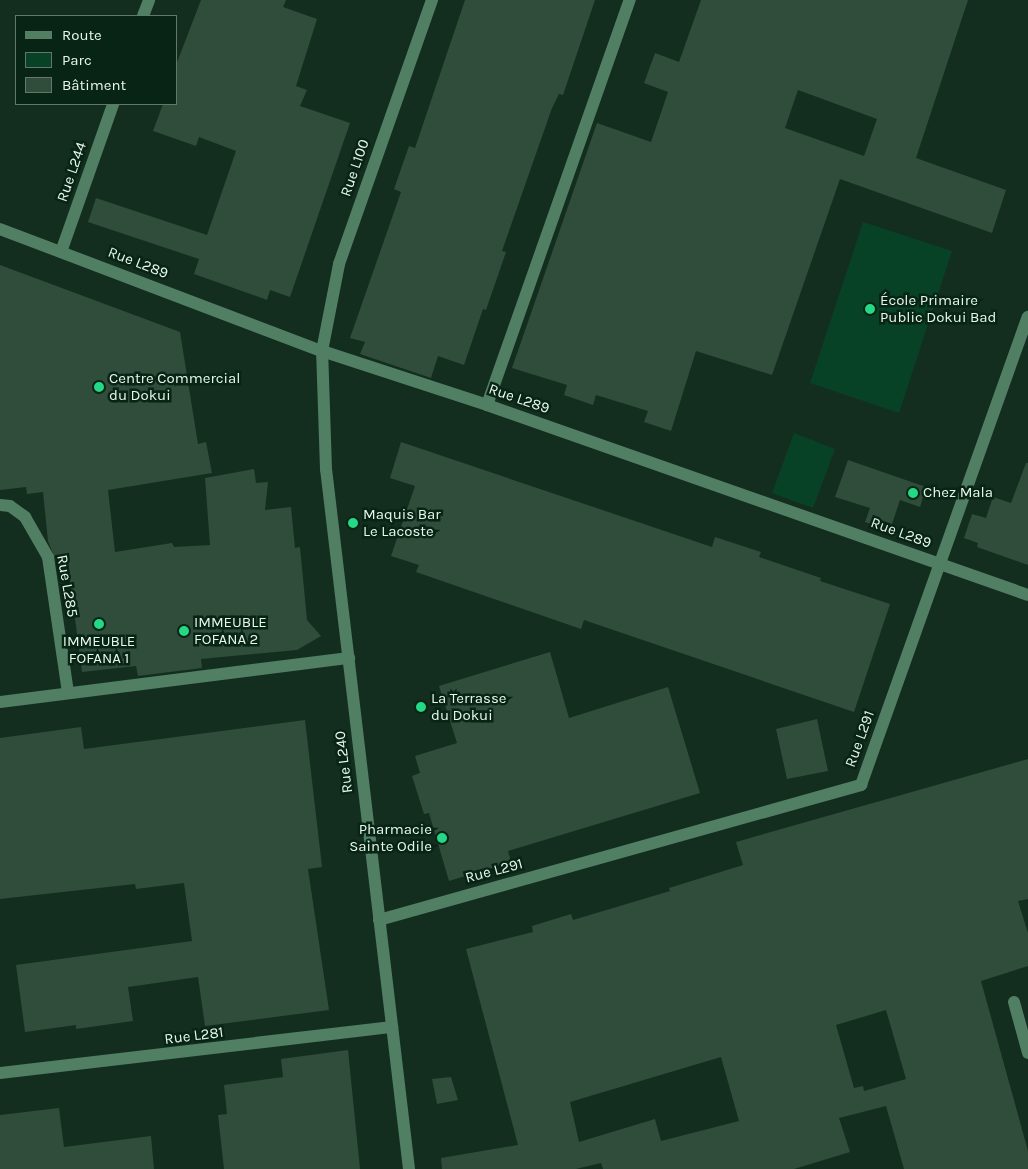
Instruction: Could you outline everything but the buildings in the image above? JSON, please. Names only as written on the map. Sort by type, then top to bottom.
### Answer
[{"type":"street","points":[[143,15],[149,0]]},
{"type":"street","name":"Rue L100","points":[[322,351],[339,264],[432,0]]},
{"type":"street","points":[[488,405],[630,0]]},
{"type":"street","name":"Rue L244","points":[[61,252],[113,105]]},
{"type":"street","name":"Rue L289","points":[[0,229],[322,351],[488,405],[1028,595]]},
{"type":"street","name":"Rue L291","points":[[379,920],[861,785],[1028,317]]},
{"type":"street","name":"Rue L240","points":[[322,351],[326,469],[409,1169]]},
{"type":"street","name":"Rue L285","points":[[0,505],[10,506],[25,518],[48,557],[68,693]]},
{"type":"street","points":[[0,702],[348,658]]},
{"type":"street","points":[[1014,1002],[1028,1053]]},
{"type":"street","name":"Rue L281","points":[[0,1074],[392,1027]]},
{"type":"green space","points":[[863,222],[952,251],[899,413],[810,383]]},
{"type":"green space","points":[[794,433],[835,449],[813,508],[772,493]]},
{"type":"place","name":"École Primaire Public Dokui Bad","points":[[870,309]]},
{"type":"place","name":"Centre Commercial du Dokui","points":[[99,387]]},
{"type":"place","name":"Chez Mala","points":[[913,493]]},
{"type":"place","name":"Maquis Bar Le Lacoste","points":[[353,523]]},
{"type":"place","name":"IMMEUBLE FOFANA 1","points":[[99,624]]},
{"type":"place","name":"IMMEUBLE FOFANA 2","points":[[184,631]]},
{"type":"place","name":"La Terrasse du Dokui","points":[[421,707]]},
{"type":"place","name":"Pharmacie Sainte Odile","points":[[442,838]]}]
